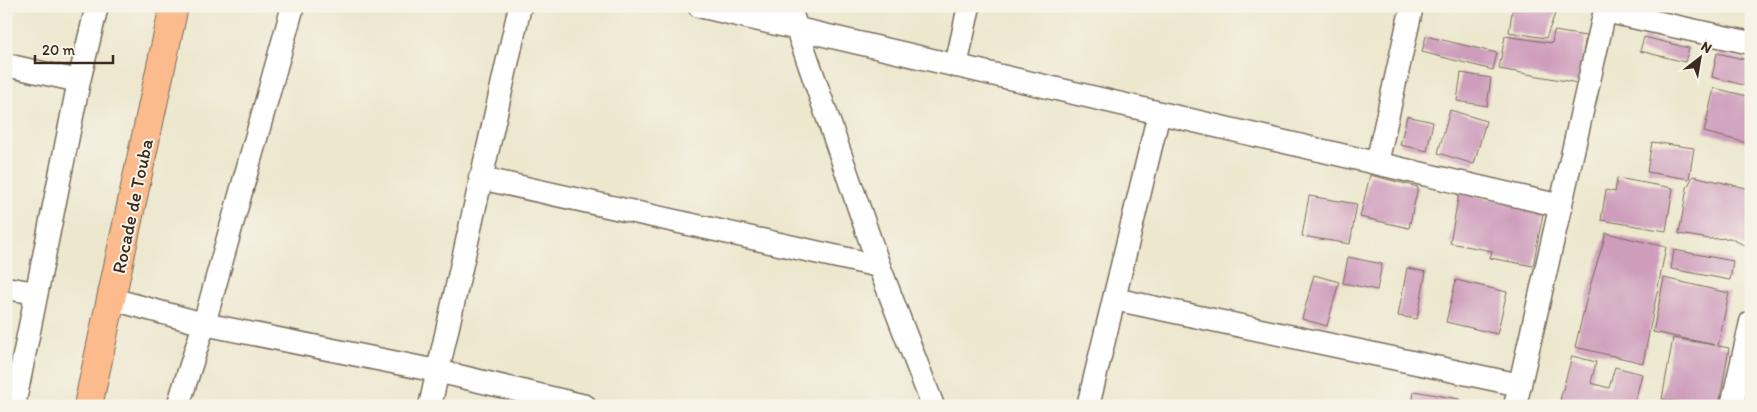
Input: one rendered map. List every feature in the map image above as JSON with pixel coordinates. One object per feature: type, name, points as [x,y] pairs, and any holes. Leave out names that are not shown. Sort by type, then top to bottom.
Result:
[{"type":"main road","name":"Rocade de Touba","points":[[88,406],[174,6]]},
{"type":"street","points":[[14,406],[79,81],[96,6]]},
{"type":"street","points":[[178,406],[204,324],[293,6]]},
{"type":"street","points":[[430,406],[520,6]]},
{"type":"street","points":[[699,6],[1561,206]]},
{"type":"street","points":[[789,6],[879,266],[933,406]]},
{"type":"street","points":[[956,66],[969,6]]},
{"type":"street","points":[[1377,163],[1412,6]]},
{"type":"street","points":[[1114,299],[1518,395],[1606,8],[1751,43]]},
{"type":"street","points":[[6,65],[79,81]]},
{"type":"street","points":[[1088,406],[1159,113]]},
{"type":"street","points":[[480,178],[879,266]]},
{"type":"street","points":[[6,288],[36,294]]},
{"type":"street","points":[[112,299],[204,324],[438,371],[585,406]]},
{"type":"street","points":[[1732,406],[1751,322]]},
{"type":"building","points":[[1513,6],[1558,6],[1546,38],[1509,32]]},
{"type":"building","points":[[1554,31],[1586,36],[1578,83],[1499,69],[1505,36],[1552,43]]},
{"type":"building","points":[[1426,36],[1497,53],[1493,70],[1422,52]]},
{"type":"building","points":[[1644,37],[1689,48],[1685,62],[1640,51]]},
{"type":"building","points":[[1717,53],[1751,61],[1751,87],[1712,77]]},
{"type":"building","points":[[1461,73],[1491,78],[1487,106],[1457,101]]},
{"type":"building","points":[[1714,88],[1751,97],[1751,144],[1704,132]]},
{"type":"building","points":[[1450,110],[1486,121],[1474,164],[1438,153]]},
{"type":"building","points":[[1407,116],[1433,122],[1427,151],[1400,145]]},
{"type":"building","points":[[1652,142],[1694,148],[1689,179],[1647,172]]},
{"type":"building","points":[[1370,175],[1418,187],[1409,228],[1360,217]]},
{"type":"building","points":[[1693,176],[1751,189],[1748,247],[1730,238],[1709,239],[1679,234],[1687,188]]},
{"type":"building","points":[[1617,178],[1673,188],[1666,231],[1601,220],[1606,190],[1615,192]]},
{"type":"building","points":[[1459,193],[1544,208],[1533,266],[1490,258],[1492,251],[1450,243]]},
{"type":"building","points":[[1309,196],[1357,204],[1350,244],[1302,236]]},
{"type":"building","points":[[1606,233],[1666,247],[1643,363],[1575,347],[1588,293]]},
{"type":"building","points":[[1674,250],[1733,261],[1730,280],[1671,269]]},
{"type":"building","points":[[1348,257],[1382,264],[1377,290],[1343,283]]},
{"type":"building","points":[[1407,268],[1426,272],[1417,319],[1398,316]]},
{"type":"building","points":[[1314,275],[1339,282],[1327,326],[1302,319]]},
{"type":"building","points":[[1664,278],[1729,293],[1718,346],[1729,348],[1719,406],[1701,406],[1662,399],[1673,338],[1715,345],[1653,332]]},
{"type":"building","points":[[1456,280],[1507,292],[1497,334],[1446,322]]},
{"type":"building","points":[[1572,356],[1596,362],[1591,383],[1609,388],[1615,367],[1642,374],[1634,406],[1581,406],[1560,400]]},
{"type":"building","points":[[1414,391],[1459,399],[1458,406],[1412,406]]}]
